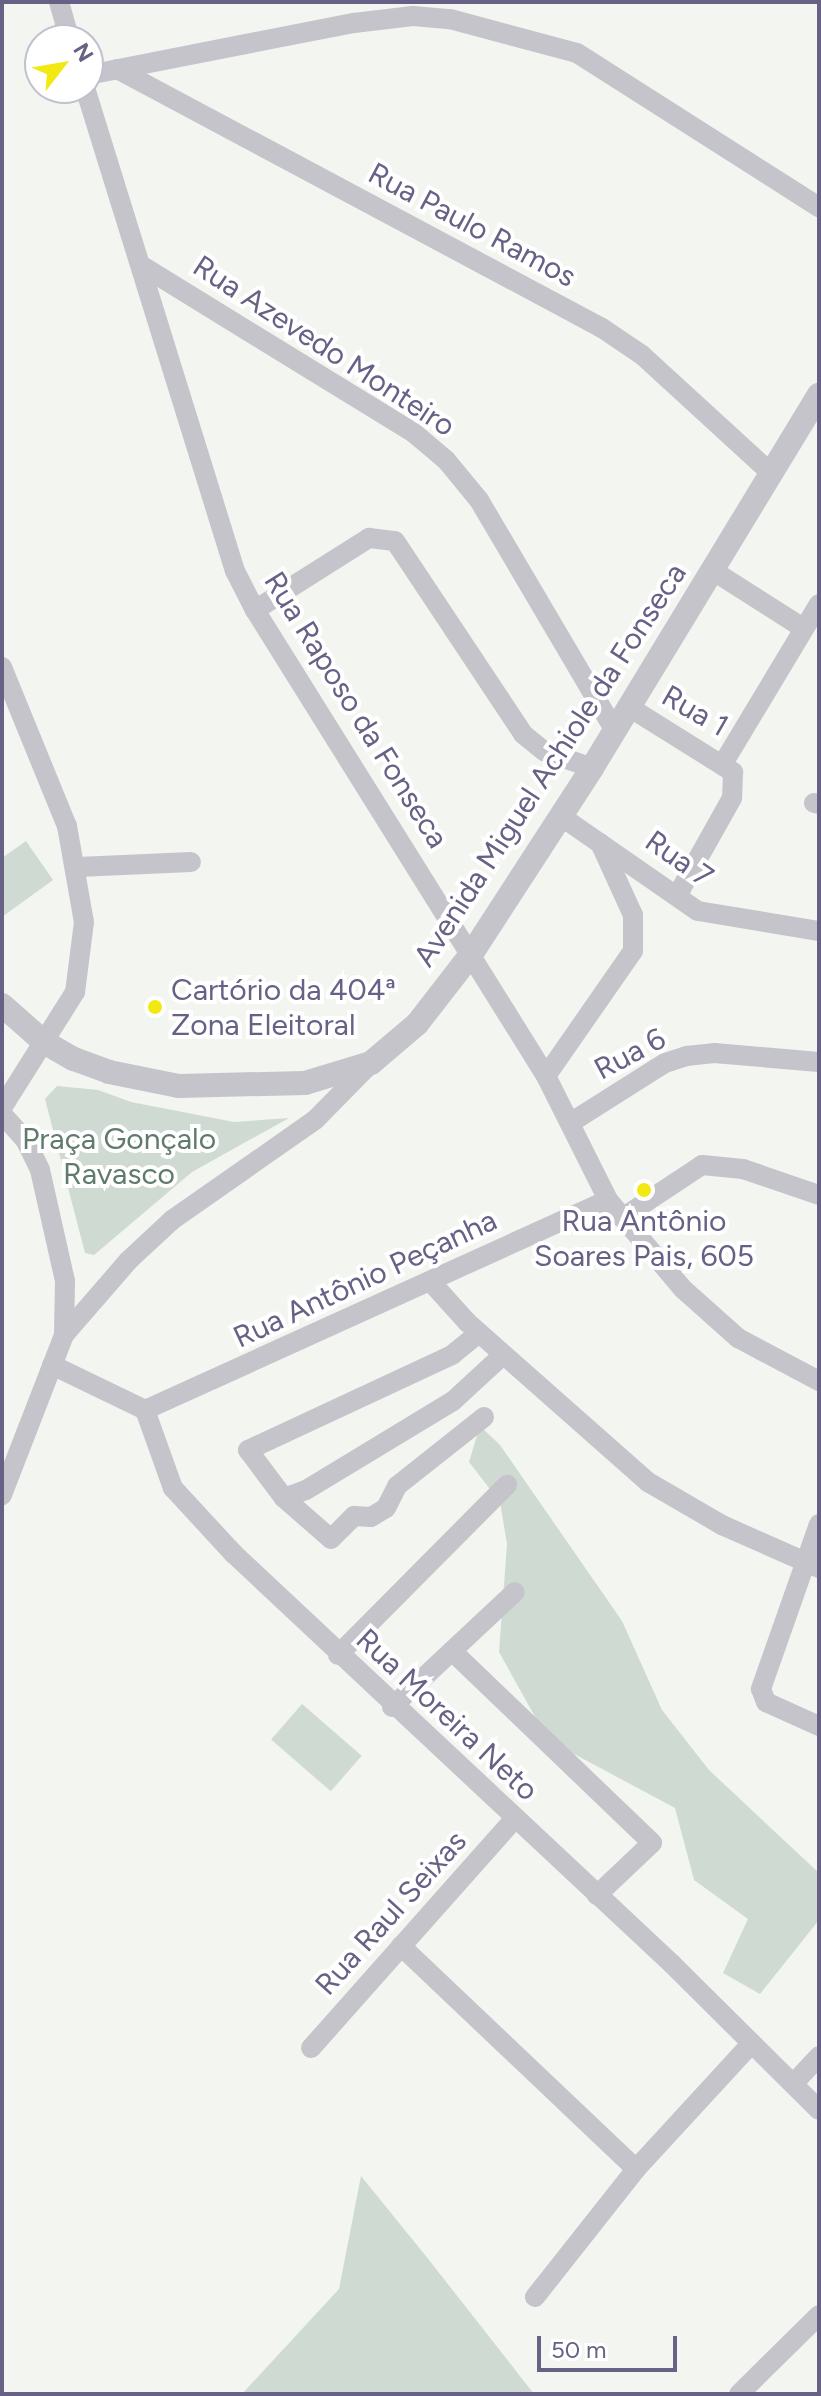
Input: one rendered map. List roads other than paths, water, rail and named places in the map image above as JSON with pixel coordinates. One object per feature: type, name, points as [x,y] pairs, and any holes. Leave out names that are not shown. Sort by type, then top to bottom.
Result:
[{"type":"street","points":[[59,2],[65,24]]},
{"type":"street","points":[[104,72],[354,23],[413,16],[450,19],[577,53],[819,207]]},
{"type":"street","name":"Rua Paulo Ramos","points":[[117,69],[602,328],[642,355],[771,473]]},
{"type":"street","name":"Rua Raposo da Fonseca","points":[[90,104],[144,267],[235,571],[255,610],[546,1076],[608,1200],[683,1289],[738,1338],[819,1381]]},
{"type":"street","name":"Rua Azevedo Monteiro","points":[[144,267],[414,433],[446,460],[479,500],[614,729]]},
{"type":"street","name":"Avenida Miguel Achiole da Fonseca","points":[[2,1005],[44,1042],[109,1072],[179,1086],[305,1083],[371,1063],[417,1024],[472,953],[562,817],[819,395]]},
{"type":"street","points":[[255,610],[369,538],[395,541],[523,734],[544,751],[592,768]]},
{"type":"street","points":[[712,570],[803,628]]},
{"type":"street","points":[[724,762],[819,604]]},
{"type":"street","points":[[2,667],[67,826],[78,867],[83,960],[75,992],[2,1111],[26,1141],[52,1211],[65,1281],[64,1335]]},
{"type":"street","name":"Rua 1","points":[[629,707],[724,762],[736,785],[732,798],[677,896]]},
{"type":"street","name":"Rua 7","points":[[562,817],[677,896],[722,919],[819,931]]},
{"type":"street","points":[[546,1076],[575,1041],[633,951],[637,934],[633,915],[598,839]]},
{"type":"street","points":[[78,867],[191,862]]},
{"type":"street","name":"Rua 6","points":[[570,1123],[665,1063],[686,1056],[714,1053],[819,1062]]},
{"type":"street","points":[[2,1495],[64,1335],[129,1260],[172,1220],[305,1128],[371,1063]]},
{"type":"street","points":[[622,1218],[702,1165],[743,1169],[819,1195]]},
{"type":"street","name":"Rua Antônio Peçanha","points":[[145,1410],[608,1200]]},
{"type":"street","points":[[431,1282],[479,1333],[648,1482],[722,1525],[812,1566]]},
{"type":"street","points":[[479,1333],[452,1355],[248,1450],[284,1498],[331,1539],[354,1516],[371,1517],[386,1508],[397,1486],[484,1417]]},
{"type":"street","points":[[284,1498],[306,1490],[453,1401],[503,1355]]},
{"type":"street","points":[[52,1365],[145,1410]]},
{"type":"street","name":"Rua Moreira Neto","points":[[145,1410],[173,1488],[392,1707],[597,1895],[819,2110]]},
{"type":"street","points":[[338,1655],[507,1485]]},
{"type":"street","points":[[819,1524],[812,1566],[761,1689],[766,1702],[819,1726]]},
{"type":"street","points":[[392,1707],[515,1592]]},
{"type":"street","points":[[452,1651],[652,1843],[597,1895]]},
{"type":"street","name":"Rua Raul Seixas","points":[[311,2048],[515,1818]]},
{"type":"street","points":[[401,1946],[636,2169]]},
{"type":"street","points":[[535,2297],[636,2169],[752,2043]]},
{"type":"street","points":[[793,2084],[819,2056]]},
{"type":"street","points":[[739,2394],[819,2315]]},
{"type":"place","name":"Cartório da 404ª Zona Eleitoral","points":[[155,1007]]},
{"type":"place","name":"Rua Antônio Soares Pais, 605","points":[[644,1190]]},
{"type":"park label","name":"Praça Gonçalo Ravasco","points":[[119,1156]]}]
